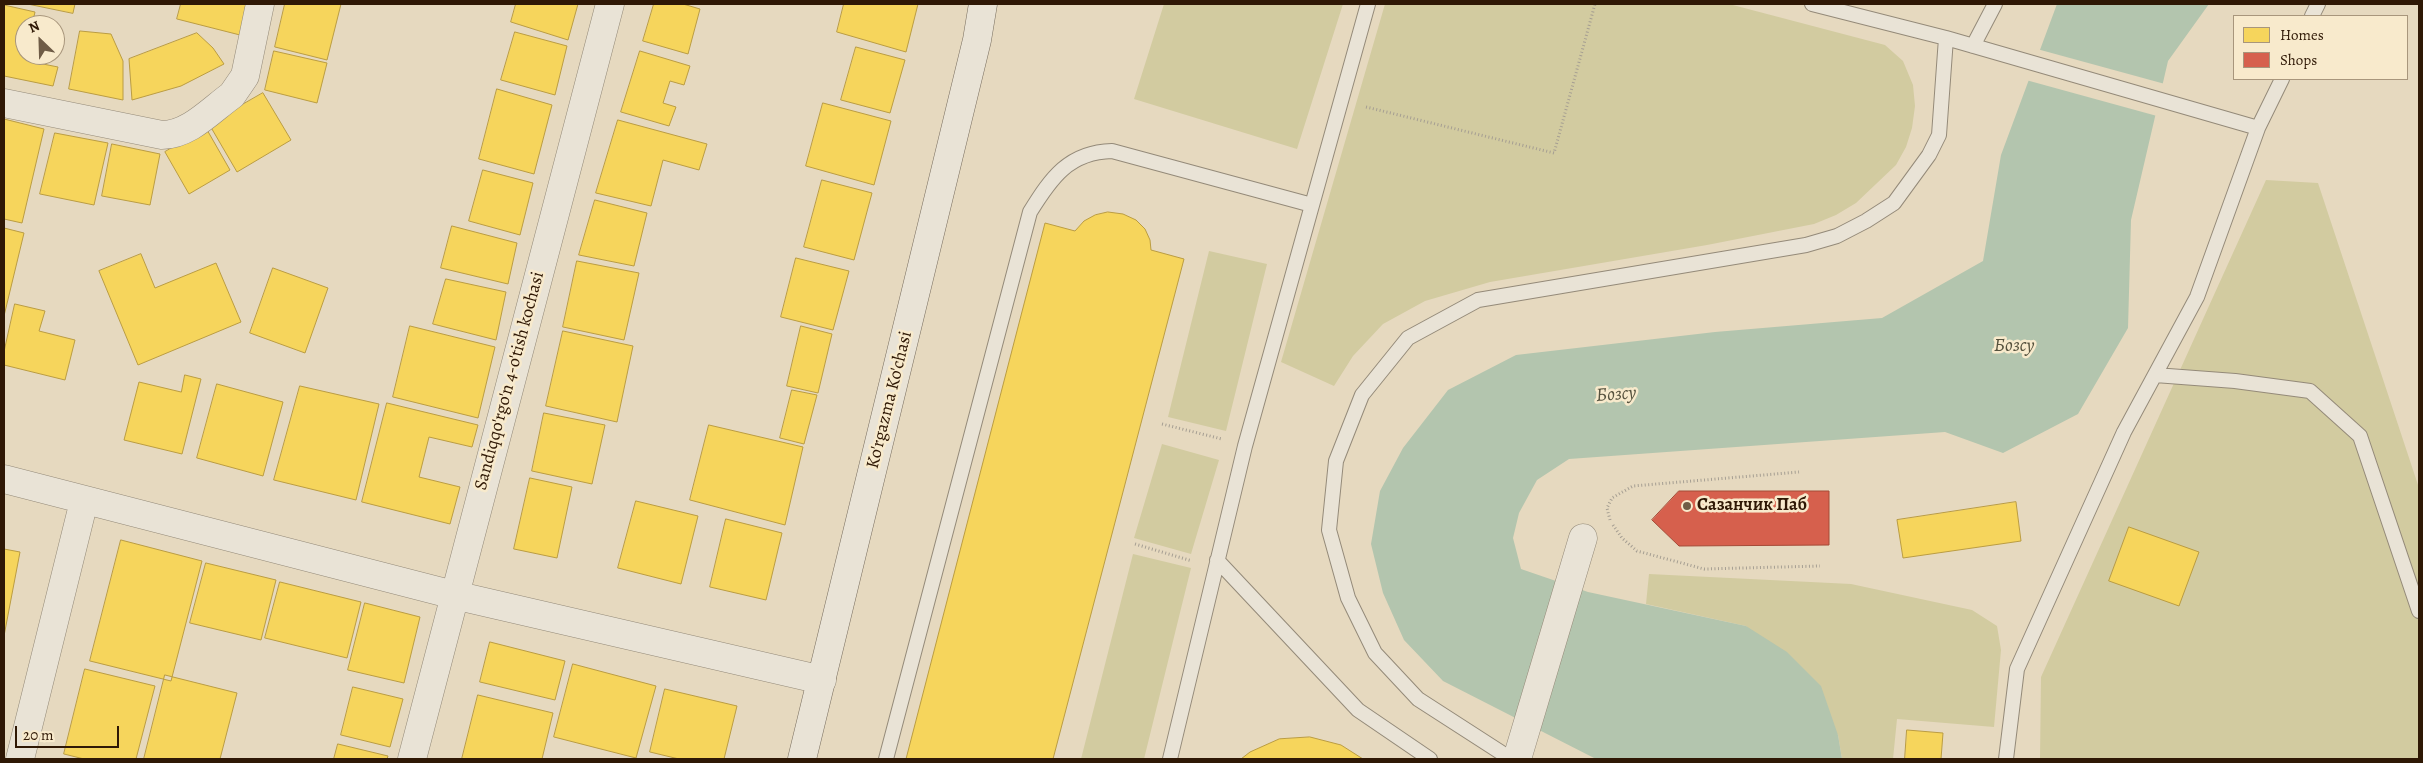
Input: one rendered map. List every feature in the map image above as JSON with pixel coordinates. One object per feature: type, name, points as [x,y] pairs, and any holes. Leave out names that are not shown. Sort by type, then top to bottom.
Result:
[{"type":"street","points":[[4,103],[162,135],[173,135],[192,125],[232,95],[238,87],[245,76],[260,4]]},
{"type":"street","name":"Sandiqqo'rgo'n 4-o'tish kochasi","points":[[412,759],[610,4]]},
{"type":"street","points":[[977,40],[983,4]]},
{"type":"street","points":[[977,40],[994,4]]},
{"type":"street","name":"Ko'rgazma Ko'chasi","points":[[802,759],[977,40]]},
{"type":"street","points":[[4,479],[454,595],[822,680]]},
{"type":"street","points":[[20,759],[84,501]]},
{"type":"street","points":[[1517,759],[1583,538]]},
{"type":"lane","points":[[1170,759],[1245,446],[1368,4]]},
{"type":"lane","points":[[1812,4],[1829,6],[1946,38],[2258,128]]},
{"type":"lane","points":[[1980,48],[1995,4]]},
{"type":"lane","points":[[1511,759],[1418,699],[1374,653],[1348,598],[1329,530],[1336,461],[1362,395],[1408,338],[1478,300],[1806,245],[1837,236],[1866,221],[1894,203],[1929,155],[1939,135],[1946,38]]},
{"type":"lane","points":[[2006,759],[2017,668],[2124,432],[2197,297],[2258,128],[2282,80]]},
{"type":"lane","points":[[886,759],[1030,212],[1055,174],[1094,152],[1112,151],[1312,204]]},
{"type":"lane","points":[[2155,375],[2310,391],[2317,397],[2360,436],[2419,611]]},
{"type":"lane","points":[[1216,563],[1358,710],[1430,759]]},
{"type":"path","points":[[1341,101],[1554,153],[1595,4]]},
{"type":"path","points":[[1162,424],[1245,446]]},
{"type":"path","points":[[1799,472],[1633,486],[1612,498],[1607,508],[1611,522],[1622,538],[1637,551],[1704,569],[1820,566]]},
{"type":"path","points":[[1135,544],[1216,563]]},
{"type":"shaded area","points":[[1164,4],[1343,4],[1297,149],[1134,99]]},
{"type":"shaded area","points":[[1385,4],[1729,4],[1885,45],[1903,61],[1913,85],[1915,106],[1912,128],[1906,147],[1896,165],[1856,203],[1836,215],[1814,224],[1707,245],[1490,282],[1425,301],[1383,324],[1353,356],[1334,386],[1281,362]]},
{"type":"shaded area","points":[[2266,180],[2318,183],[2419,488],[2419,759],[2040,759],[2041,677]]},
{"type":"shaded area","points":[[1209,251],[1267,264],[1226,431],[1168,417]]},
{"type":"shaded area","points":[[1162,444],[1219,460],[1191,554],[1134,538]]},
{"type":"shaded area","points":[[1133,554],[1191,568],[1144,759],[1081,759]]},
{"type":"shaded area","points":[[1649,574],[1851,584],[1972,610],[1997,626],[2001,650],[1994,727],[1897,719],[1893,759],[1842,759],[1838,735],[1746,626],[1646,604]]},
{"type":"water","name":"Бозсу","points":[[2057,4],[2209,4],[2168,61],[2131,220],[2128,328],[2078,414],[2003,453],[1945,432],[1569,459],[1537,480],[1519,513],[1513,538],[1521,569],[1588,592],[1746,626],[1787,652],[1821,686],[1838,735],[1842,759],[1596,759],[1443,681],[1404,640],[1383,593],[1371,544],[1380,491],[1403,448],[1448,390],[1516,355],[1715,332],[1882,318],[1983,261],[2001,155]]},
{"type":"pier","points":[[2037,49],[2165,84],[2157,116],[2026,80]]},
{"type":"building: Homes","points":[[28,4],[75,4],[73,13]]},
{"type":"building: Homes","points":[[181,4],[248,4],[240,35],[177,19]]},
{"type":"building: Homes","points":[[285,4],[341,4],[327,60],[275,47]]},
{"type":"building: Homes","points":[[516,4],[578,4],[568,40],[511,22]]},
{"type":"building: Homes","points":[[654,4],[683,4],[700,9],[688,54],[643,41]]},
{"type":"building: Homes","points":[[844,4],[918,4],[906,52],[837,32]]},
{"type":"building: Homes","points":[[4,5],[35,12],[34,15],[15,15],[15,65],[48,65],[58,67],[53,86],[4,76]]},
{"type":"building: Homes","points":[[80,31],[111,34],[123,61],[123,100],[69,89]]},
{"type":"building: Homes","points":[[515,32],[567,46],[555,95],[501,80]]},
{"type":"building: Homes","points":[[197,33],[213,48],[224,64],[181,86],[132,100],[129,59]]},
{"type":"building: Homes","points":[[856,47],[905,60],[890,113],[841,100]]},
{"type":"building: Homes","points":[[274,51],[327,63],[317,103],[265,90]]},
{"type":"building: Homes","points":[[640,51],[690,66],[684,85],[670,81],[663,103],[676,107],[669,126],[621,112]]},
{"type":"building: Homes","points":[[497,89],[552,105],[534,174],[479,159]]},
{"type":"building: Homes","points":[[263,93],[291,140],[237,172],[209,124]]},
{"type":"building: Homes","points":[[823,103],[891,121],[874,185],[806,166]]},
{"type":"building: Homes","points":[[4,119],[44,129],[22,223],[4,219]]},
{"type":"building: Homes","points":[[618,120],[707,144],[699,170],[663,160],[651,206],[596,193]]},
{"type":"building: Homes","points":[[206,128],[230,170],[189,194],[165,152]]},
{"type":"building: Homes","points":[[55,133],[108,143],[94,205],[40,194]]},
{"type":"building: Homes","points":[[112,144],[160,154],[150,205],[102,196]]},
{"type":"building: Homes","points":[[483,170],[533,183],[520,235],[469,221]]},
{"type":"building: Homes","points":[[822,180],[872,193],[854,260],[804,247]]},
{"type":"building: Homes","points":[[595,200],[647,213],[634,266],[579,255]]},
{"type":"building: Homes","points":[[1108,212],[1123,214],[1136,220],[1145,229],[1150,240],[1151,250],[1184,259],[1053,759],[906,759],[1045,223],[1075,231],[1084,221],[1095,215]]},
{"type":"building: Homes","points":[[452,226],[517,243],[508,284],[441,268]]},
{"type":"building: Homes","points":[[4,228],[24,233],[4,316]]},
{"type":"building: Homes","points":[[141,254],[155,288],[216,263],[241,322],[138,365],[99,271]]},
{"type":"building: Homes","points":[[796,258],[849,271],[833,330],[781,317]]},
{"type":"building: Homes","points":[[577,261],[639,273],[624,340],[563,327]]},
{"type":"building: Homes","points":[[273,268],[328,288],[305,353],[250,333]]},
{"type":"building: Homes","points":[[446,279],[506,292],[496,340],[433,324]]},
{"type":"building: Homes","points":[[15,304],[45,311],[39,331],[75,340],[65,380],[4,365],[4,352]]},
{"type":"building: Homes","points":[[410,326],[495,347],[478,418],[393,397]]},
{"type":"building: Homes","points":[[801,326],[832,334],[818,393],[787,386]]},
{"type":"building: Homes","points":[[563,331],[633,346],[617,422],[546,406]]},
{"type":"building: Homes","points":[[185,375],[201,379],[182,454],[124,440],[139,382],[181,392]]},
{"type":"building: Homes","points":[[217,384],[283,402],[263,476],[197,458]]},
{"type":"building: Homes","points":[[300,386],[379,404],[356,500],[274,480]]},
{"type":"building: Homes","points":[[792,390],[817,395],[804,444],[780,438]]},
{"type":"building: Homes","points":[[387,403],[478,425],[472,447],[429,437],[419,477],[460,487],[450,524],[362,502]]},
{"type":"building: Homes","points":[[544,413],[605,425],[592,484],[532,471]]},
{"type":"building: Homes","points":[[709,425],[803,447],[785,525],[690,500]]},
{"type":"building: Homes","points":[[530,478],[572,487],[557,558],[514,549]]},
{"type":"building: Homes","points":[[636,501],[698,516],[681,584],[618,568]]},
{"type":"building: Homes","points":[[2016,502],[2021,541],[1903,558],[1897,520]]},
{"type":"building: Homes","points":[[726,519],[782,533],[766,600],[710,587]]},
{"type":"building: Homes","points":[[2129,527],[2199,552],[2179,606],[2109,581]]},
{"type":"building: Homes","points":[[121,540],[202,561],[171,681],[90,661]]},
{"type":"building: Homes","points":[[4,549],[20,552],[4,636]]},
{"type":"building: Homes","points":[[206,563],[276,580],[261,640],[190,623]]},
{"type":"building: Homes","points":[[280,582],[361,602],[347,658],[265,638]]},
{"type":"building: Homes","points":[[365,603],[420,617],[404,683],[348,670]]},
{"type":"building: Homes","points":[[490,642],[565,661],[555,700],[480,682]]},
{"type":"building: Homes","points":[[573,664],[656,686],[636,758],[554,737]]},
{"type":"building: Homes","points":[[85,669],[155,686],[136,759],[84,759],[64,754]]},
{"type":"building: Homes","points":[[165,675],[237,693],[220,759],[144,759]]},
{"type":"building: Homes","points":[[353,687],[403,699],[390,747],[341,735]]},
{"type":"building: Homes","points":[[665,689],[737,706],[724,759],[679,759],[650,752]]},
{"type":"building: Homes","points":[[478,695],[553,713],[542,759],[462,759]]},
{"type":"building: Homes","points":[[1907,730],[1943,733],[1941,759],[1905,759]]},
{"type":"building: Homes","points":[[1310,737],[1341,745],[1363,759],[1241,759],[1250,752],[1279,739]]},
{"type":"building: Homes","points":[[338,744],[388,756],[387,759],[334,759]]},
{"type":"building: Shops","points":[[1679,491],[1829,491],[1829,545],[1679,546],[1652,520]]},
{"type":"place","name":"Сазанчик Паб","points":[[1687,506]]}]
